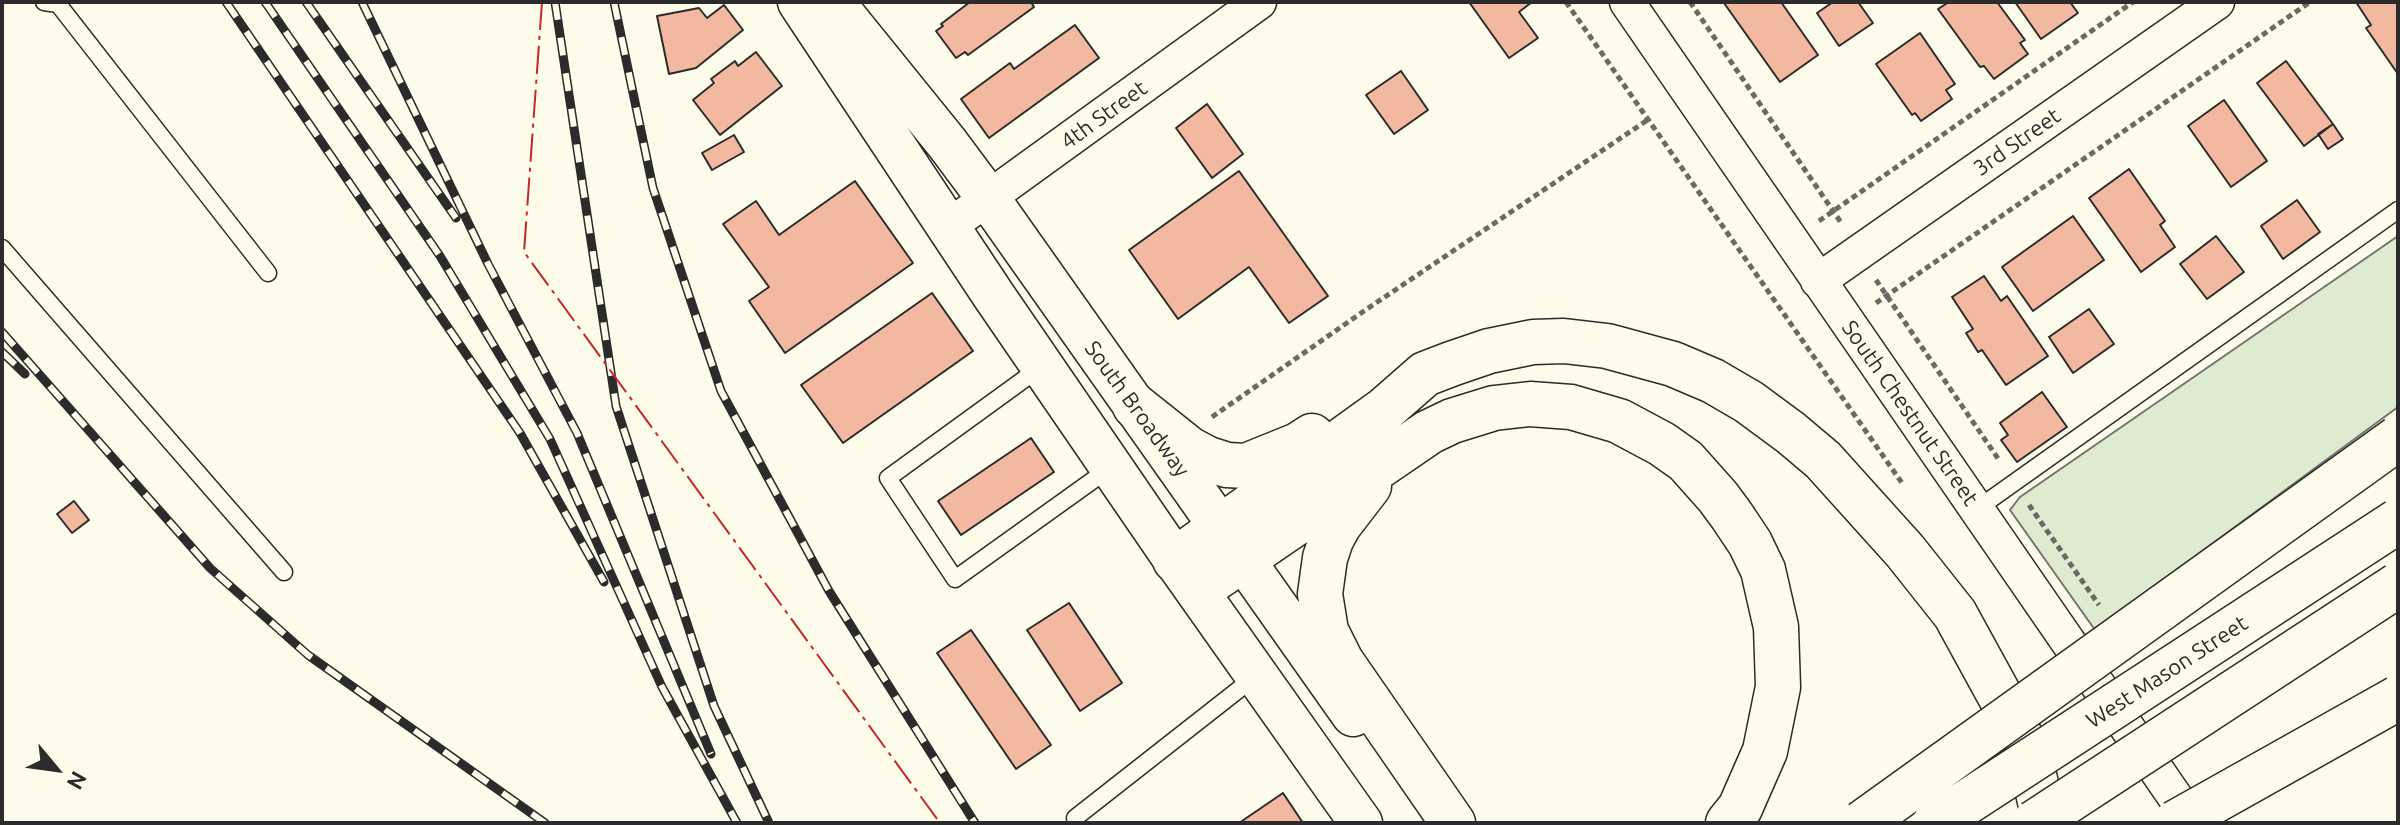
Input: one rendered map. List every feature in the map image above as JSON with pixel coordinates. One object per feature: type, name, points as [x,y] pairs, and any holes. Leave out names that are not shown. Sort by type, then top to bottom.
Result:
[{"type":"main road","points":[[1135,406],[1175,439],[1208,459],[1227,465],[1246,466],[1298,445],[1383,388],[1489,351],[1533,342],[1564,341],[1607,346],[1673,364],[1713,381],[1749,402],[1823,460],[1905,551],[1955,614],[2030,758],[2045,823]]},
{"type":"main road","points":[[1232,543],[1425,374]]},
{"type":"main road","points":[[1186,575],[1232,543],[1429,432],[1470,414],[1530,404],[1571,407],[1641,431],[1686,461],[1732,516],[1763,570],[1776,627],[1778,687],[1765,751],[1740,808],[1728,823]]},
{"type":"main road","points":[[1429,432],[1364,492],[1339,525],[1325,558],[1320,594],[1326,631],[1341,661],[1453,823]]},
{"type":"main road","points":[[1862,823],[2398,438]]},
{"type":"main road","name":"West Mason Street","points":[[1935,823],[2398,521]]},
{"type":"main road","points":[[2034,823],[2398,585]]},
{"type":"main road","points":[[2175,823],[2398,698]]},
{"type":"street","points":[[799,2],[948,227],[1186,575],[1361,823]]},
{"type":"street","name":"South Broadway","points":[[833,2],[988,198],[1431,823]]},
{"type":"street","name":"4th Street","points":[[948,227],[1259,2]]},
{"type":"street","name":"South Chestnut Street","points":[[1627,2],[2193,823]]},
{"type":"street","name":"3rd Street","points":[[1818,281],[2217,2]]},
{"type":"lane","points":[[44,2],[58,4],[268,273]]},
{"type":"lane","points":[[1977,509],[2398,210]]},
{"type":"lane","points":[[2,248],[284,572]]},
{"type":"lane","points":[[1043,366],[888,478],[955,579],[1112,466]]},
{"type":"lane","points":[[1075,818],[1257,675]]},
{"type":"path","points":[[1566,2],[1906,489]]},
{"type":"path","points":[[1690,2],[1835,211],[1886,296],[2104,613]]},
{"type":"path","points":[[1791,241],[2133,2]]},
{"type":"path","points":[[1847,323],[2310,2]]},
{"type":"path","points":[[1208,420],[1649,119]]},
{"type":"green space","points":[[2398,236],[2398,407],[2095,630],[2010,510],[2020,497]]},
{"type":"building","points":[[970,2],[1031,2],[1034,7],[968,55],[965,52],[956,58],[936,31]]},
{"type":"building","points":[[1469,2],[1532,2],[1519,12],[1538,38],[1509,58]]},
{"type":"building","points":[[1726,2],[1781,2],[1818,55],[1780,82]]},
{"type":"building","points":[[1833,2],[1858,2],[1873,23],[1839,46],[1817,13]]},
{"type":"building","points":[[1949,2],[1997,2],[2025,40],[2020,43],[2028,54],[1994,79],[1984,66],[1980,67],[1938,9]]},
{"type":"building","points":[[2015,2],[2070,2],[2078,13],[2041,39]]},
{"type":"building","points":[[2356,2],[2398,2],[2398,74],[2366,28],[2371,25]]},
{"type":"building","points":[[724,5],[743,30],[696,68],[669,74],[657,16],[699,8],[707,18]]},
{"type":"building","points":[[1075,25],[1099,58],[989,138],[961,99],[1010,63],[1014,69]]},
{"type":"building","points":[[1920,33],[1955,84],[1946,90],[1952,99],[1921,121],[1915,113],[1912,115],[1876,64]]},
{"type":"building","points":[[756,52],[782,86],[720,135],[693,100],[714,83],[711,79],[735,61],[738,66]]},
{"type":"building","points":[[2286,61],[2333,124],[2304,146],[2257,83]]},
{"type":"building","points":[[1401,71],[1428,110],[1394,134],[1366,95]]},
{"type":"building","points":[[2224,100],[2267,161],[2231,187],[2188,126]]},
{"type":"building","points":[[1207,104],[1243,154],[1212,178],[1176,128]]},
{"type":"building","points":[[2333,124],[2343,139],[2328,149],[2318,134]]},
{"type":"building","points":[[734,135],[744,152],[712,170],[702,153]]},
{"type":"building","points":[[2129,169],[2165,221],[2160,225],[2175,247],[2141,272],[2089,198]]},
{"type":"building","points":[[1239,171],[1328,296],[1289,323],[1249,267],[1178,319],[1129,250]]},
{"type":"building","points":[[855,181],[913,263],[785,353],[749,301],[769,287],[723,224],[756,201],[779,235]]},
{"type":"building","points":[[2297,200],[2320,232],[2283,259],[2261,226]]},
{"type":"building","points":[[2073,216],[2104,260],[2033,311],[2002,267]]},
{"type":"building","points":[[2216,236],[2244,272],[2207,299],[2180,264]]},
{"type":"building","points":[[1984,276],[2001,301],[2007,296],[2048,356],[2006,385],[1966,333],[1973,329],[1952,297]]},
{"type":"building","points":[[932,293],[973,351],[843,443],[801,385]]},
{"type":"building","points":[[2089,309],[2114,344],[2073,373],[2049,337]]},
{"type":"building","points":[[2042,392],[2067,427],[2017,462],[2001,440],[2008,435],[2000,423]]},
{"type":"building","points":[[1031,438],[1054,472],[961,535],[938,501]]},
{"type":"building","points":[[74,501],[89,520],[72,533],[57,514]]},
{"type":"building","points":[[1069,603],[1122,683],[1080,711],[1027,630]]},
{"type":"building","points":[[971,630],[1051,745],[1016,769],[937,653]]},
{"type":"building","points":[[1283,793],[1303,823],[1239,823]]},
{"type":"railway","points":[[226,2],[520,433],[604,582]]},
{"type":"railway","points":[[265,2],[440,256],[550,439],[662,687],[737,823]]},
{"type":"railway","points":[[306,2],[456,218]]},
{"type":"railway","points":[[362,2],[488,264],[577,433],[711,754]]},
{"type":"railway","points":[[555,2],[616,406],[714,706],[769,823]]},
{"type":"railway","points":[[614,2],[653,188],[721,391],[829,591],[975,823]]},
{"type":"railway","points":[[2,332],[210,568],[308,655],[545,823]]},
{"type":"railway","points":[[2,352],[25,374]]},
{"type":"power","points":[[542,2],[524,252],[940,823]]}]
